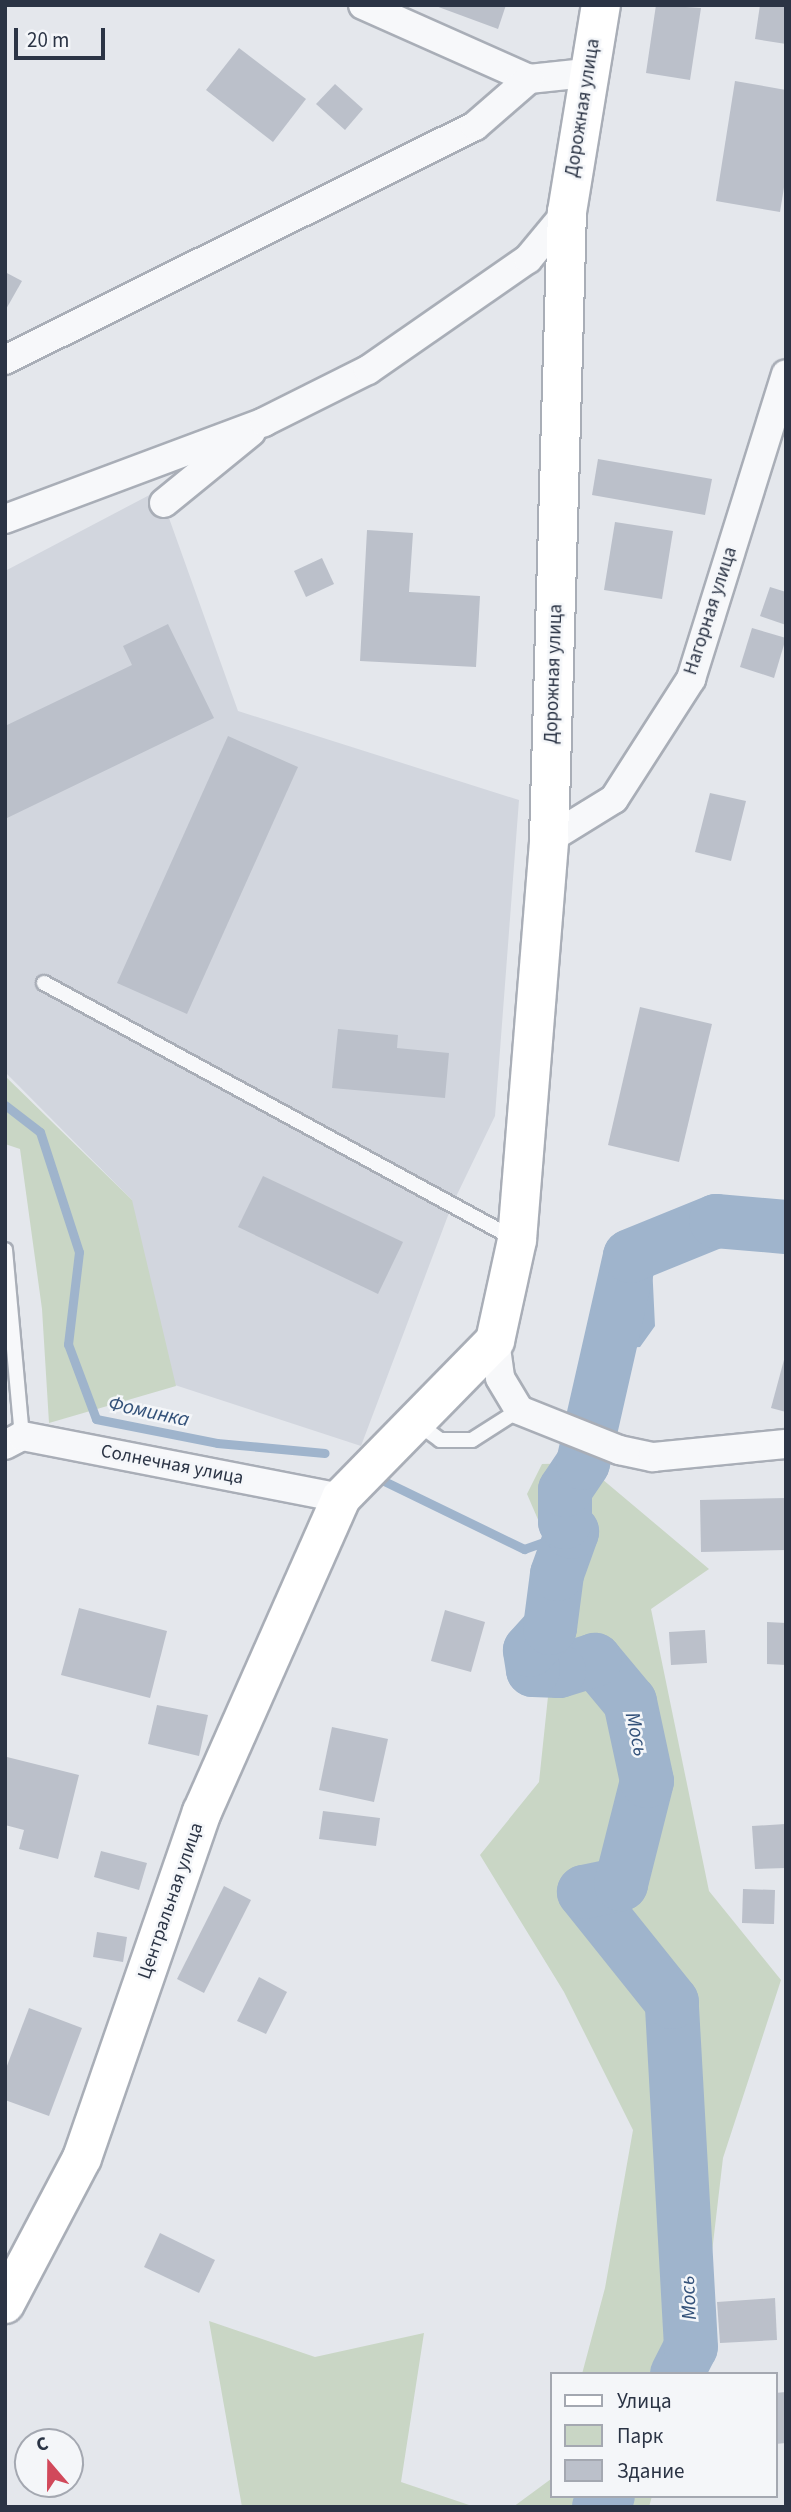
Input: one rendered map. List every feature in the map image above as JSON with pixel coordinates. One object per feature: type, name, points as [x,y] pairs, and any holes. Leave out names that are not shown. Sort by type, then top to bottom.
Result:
[{"type":"street","points":[[363,5],[529,79],[586,74]]},
{"type":"street","name":"Дорожная улица","points":[[495,1341],[517,1240],[549,839],[567,212],[586,74],[601,5]]},
{"type":"street","points":[[5,360],[475,126],[529,79]]},
{"type":"street","points":[[5,519],[264,422],[368,370],[527,260],[567,212]]},
{"type":"street","name":"Нагорная улица","points":[[549,839],[614,799],[691,678],[786,374]]},
{"type":"street","points":[[164,503],[264,422]]},
{"type":"street","points":[[495,1341],[500,1378],[519,1410],[619,1450],[653,1457],[786,1444]]},
{"type":"street","name":"Центральная улица","points":[[5,2304],[82,2158],[202,1812],[341,1498],[413,1420],[495,1341]]},
{"type":"street","name":"Солнечная улица","points":[[13,1440],[341,1498]]},
{"type":"lane","points":[[44,983],[517,1240]]},
{"type":"lane","points":[[5,1250],[13,1440]]},
{"type":"lane","points":[[413,1420],[440,1440],[472,1440],[519,1410]]},
{"type":"shaded area","points":[[159,490],[238,711],[519,800],[495,1116],[452,1205],[361,1446],[132,1371],[132,1200],[5,1072],[5,571]]},
{"type":"green space","points":[[5,1076],[132,1200],[176,1386],[49,1423],[42,1309],[20,1149],[5,1144]]},
{"type":"green space","points":[[583,1463],[709,1569],[651,1609],[709,1891],[781,1980],[723,2158],[712,2252],[682,2372],[583,2372],[605,2288],[633,2130],[564,1992],[480,1855],[539,1782],[561,1573],[527,1494],[542,1464]]},
{"type":"green space","points":[[209,2321],[315,2357],[424,2333],[401,2482],[475,2507],[242,2507]]},
{"type":"green space","points":[[550,2480],[550,2498],[651,2498],[649,2507],[513,2507]]},
{"type":"water","points":[[620,1259],[629,1270],[645,1261],[652,1264],[655,1326],[640,1347],[627,1348],[624,1337],[602,1324],[604,1284]]},
{"type":"building","points":[[433,5],[506,5],[498,29]]},
{"type":"building","points":[[656,5],[701,8],[690,80],[646,73]]},
{"type":"building","points":[[760,5],[786,5],[786,44],[755,39]]},
{"type":"building","points":[[239,48],[306,99],[273,142],[206,90]]},
{"type":"building","points":[[735,81],[786,90],[786,175],[780,212],[716,201]]},
{"type":"building","points":[[335,84],[363,109],[345,130],[316,104]]},
{"type":"building","points":[[5,272],[22,281],[5,311]]},
{"type":"building","points":[[598,459],[712,479],[705,515],[592,495]]},
{"type":"building","points":[[615,522],[673,531],[662,599],[604,590]]},
{"type":"building","points":[[367,530],[413,533],[409,592],[480,596],[476,667],[360,661]]},
{"type":"building","points":[[322,558],[334,584],[306,597],[294,571]]},
{"type":"building","points":[[770,587],[786,592],[786,625],[760,616]]},
{"type":"building","points":[[168,624],[214,718],[5,819],[5,726],[132,665],[123,646]]},
{"type":"building","points":[[752,628],[786,638],[774,678],[740,667]]},
{"type":"building","points":[[228,736],[298,767],[187,1014],[117,983]]},
{"type":"building","points":[[710,793],[746,801],[731,861],[695,852]]},
{"type":"building","points":[[640,1007],[712,1024],[679,1162],[608,1145]]},
{"type":"building","points":[[338,1029],[398,1035],[397,1048],[449,1053],[445,1098],[332,1088]]},
{"type":"building","points":[[263,1176],[403,1242],[378,1294],[238,1227]]},
{"type":"building","points":[[786,1356],[786,1412],[771,1408]]},
{"type":"building","points":[[786,1498],[786,1550],[701,1552],[700,1500]]},
{"type":"building","points":[[79,1608],[167,1631],[150,1698],[61,1675]]},
{"type":"building","points":[[445,1610],[485,1622],[471,1672],[431,1661]]},
{"type":"building","points":[[767,1622],[786,1623],[786,1665],[767,1664]]},
{"type":"building","points":[[705,1630],[707,1663],[671,1665],[669,1632]]},
{"type":"building","points":[[157,1705],[208,1715],[199,1756],[148,1744]]},
{"type":"building","points":[[332,1727],[388,1739],[374,1802],[319,1790]]},
{"type":"building","points":[[7,1757],[79,1775],[58,1859],[19,1849],[24,1830],[5,1825]]},
{"type":"building","points":[[323,1811],[380,1818],[376,1846],[319,1839]]},
{"type":"building","points":[[785,1824],[786,1868],[755,1869],[752,1826]]},
{"type":"building","points":[[101,1851],[147,1863],[139,1890],[94,1877]]},
{"type":"building","points":[[224,1886],[251,1900],[204,1993],[177,1979]]},
{"type":"building","points":[[743,1889],[775,1890],[774,1924],[742,1923]]},
{"type":"building","points":[[97,1932],[127,1937],[123,1962],[93,1957]]},
{"type":"building","points":[[259,1977],[287,1992],[266,2034],[237,2021]]},
{"type":"building","points":[[29,2008],[82,2028],[49,2116],[5,2100],[5,2071]]},
{"type":"building","points":[[160,2233],[215,2260],[199,2293],[144,2267]]},
{"type":"building","points":[[775,2298],[777,2340],[720,2343],[717,2302]]},
{"type":"building","points":[[786,2392],[786,2443],[777,2444],[777,2393]]},
{"type":"waterway","name":"Фоминка","points":[[5,1105],[40,1132],[79,1252],[68,1344],[96,1419],[217,1443],[325,1453]]},
{"type":"waterway","name":"Мось","points":[[678,2372],[691,2347],[672,2002],[584,1892],[621,1884],[647,1781],[630,1702],[595,1660],[559,1671],[533,1670],[530,1650],[550,1628],[557,1574],[572,1532],[565,1522],[565,1490],[583,1463],[630,1256],[716,1221],[786,1227]]},
{"type":"waterway","name":"Фоминка","points":[[384,1481],[524,1549],[572,1532]]},
{"type":"waterway","name":"Мось","points":[[599,2507],[606,2498]]}]
